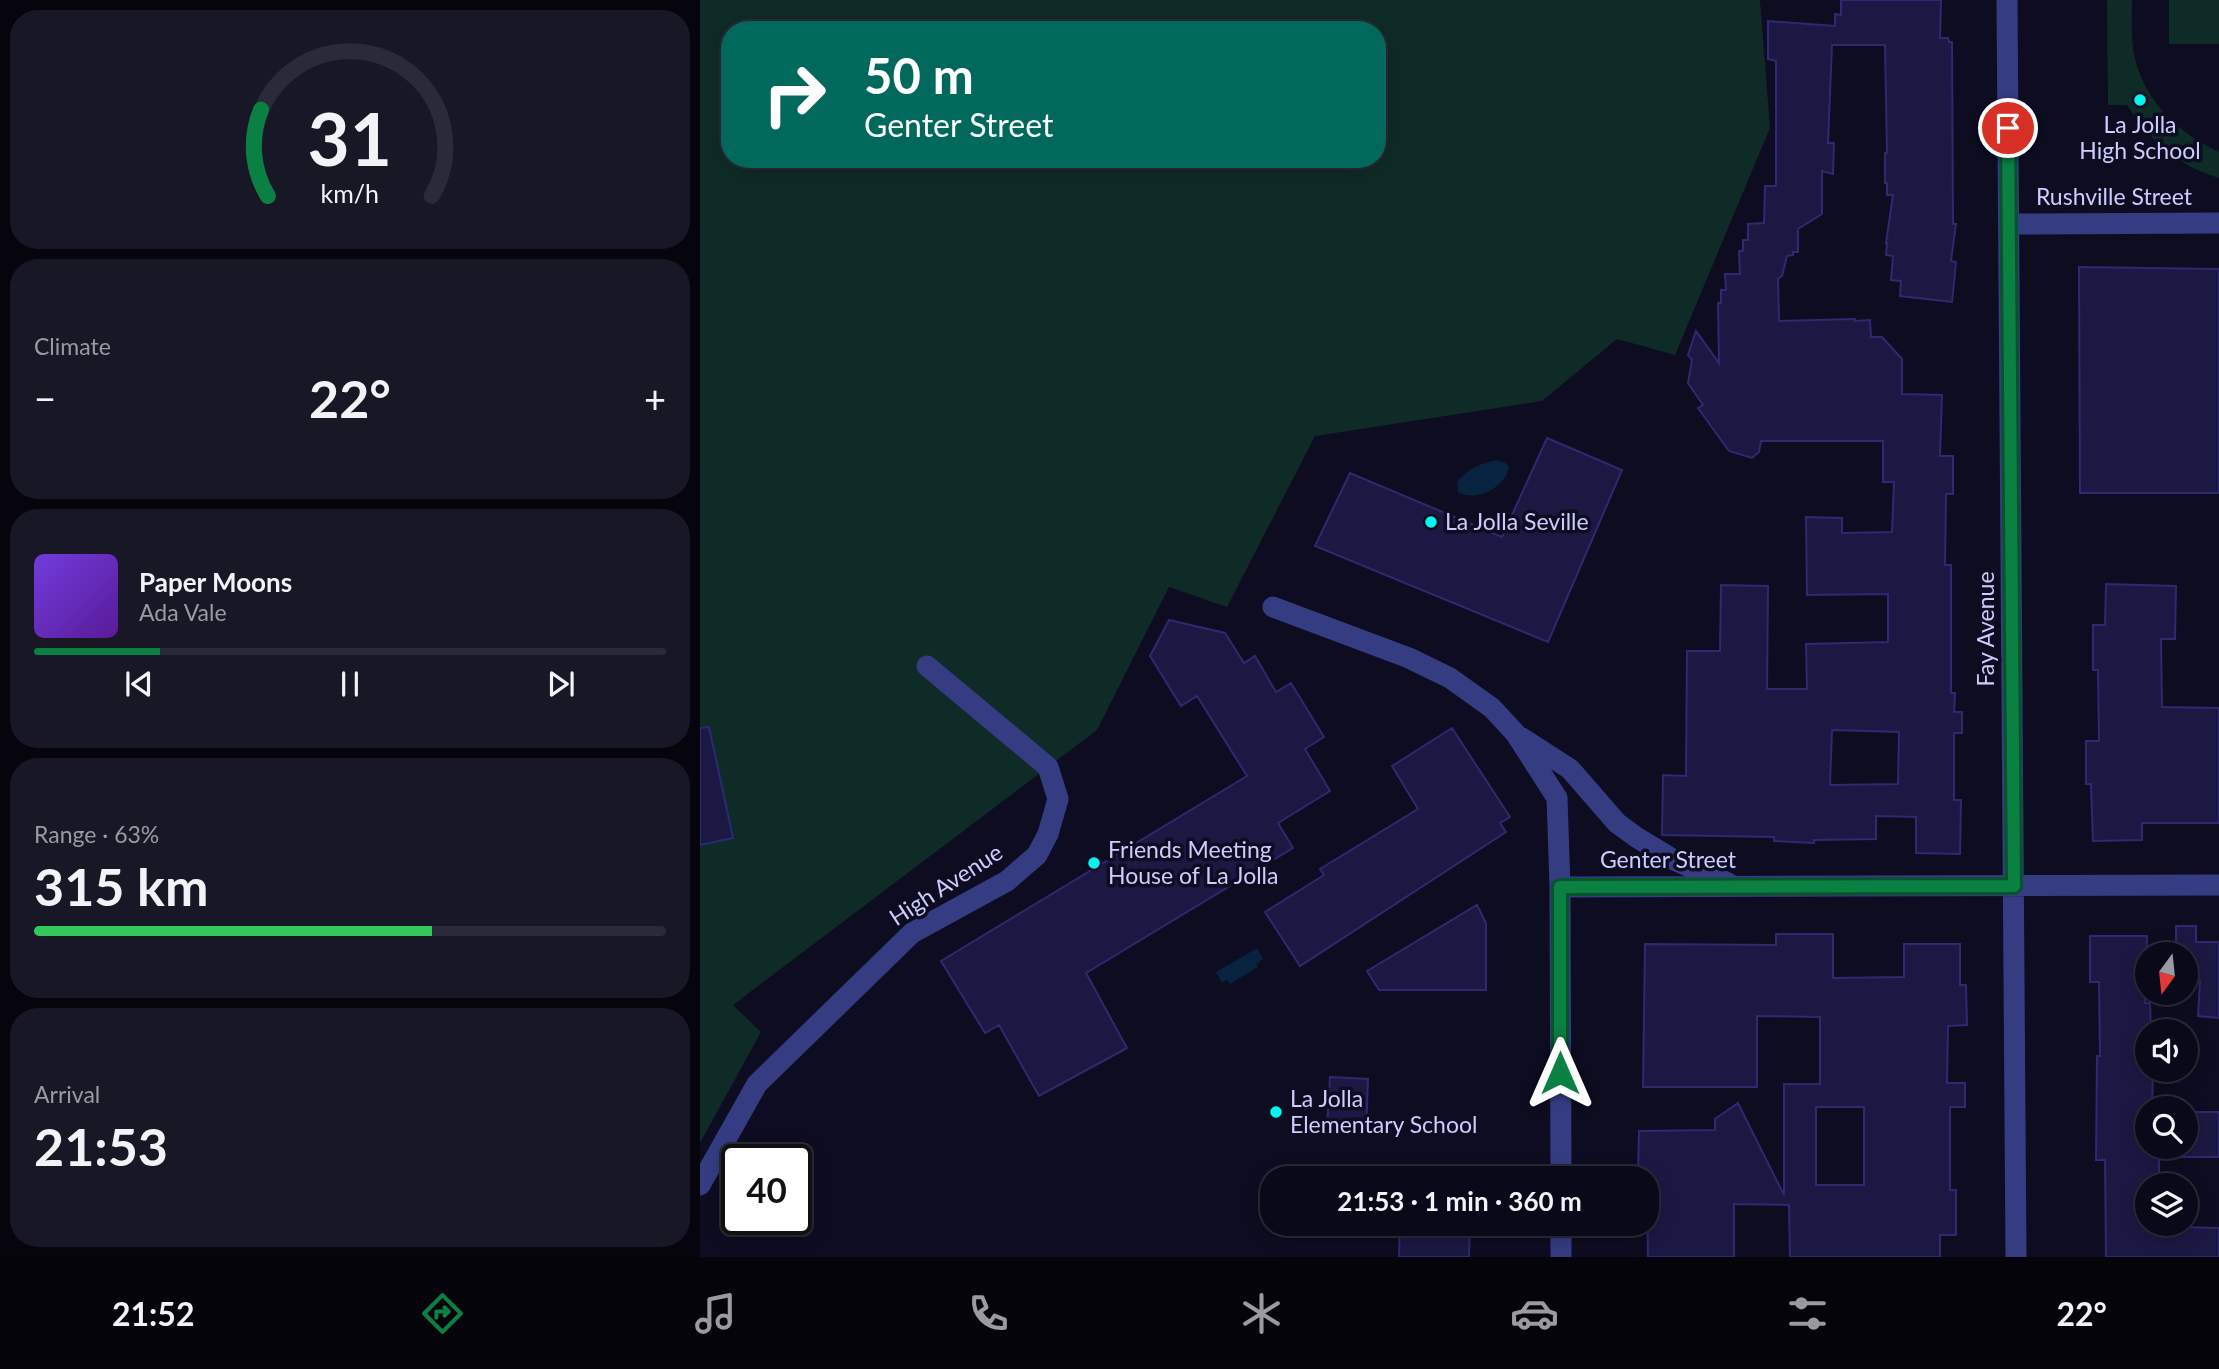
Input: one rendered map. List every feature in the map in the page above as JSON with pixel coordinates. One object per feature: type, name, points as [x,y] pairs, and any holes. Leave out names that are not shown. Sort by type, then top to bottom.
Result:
[{"type":"street","name":"Fay Avenue","points":[[2007,0],[2016,1257]]},
{"type":"street","name":"Rushville Street","points":[[2009,224],[2219,223]]},
{"type":"street","points":[[1273,607],[1409,658],[1450,678],[1492,708],[1516,734],[1557,798],[1561,1166]]},
{"type":"street","name":"High Avenue","points":[[700,1185],[757,1084],[912,933],[1007,881],[1037,855],[1048,834],[1058,799],[1048,767],[927,666]]},
{"type":"street","points":[[1516,734],[1570,769],[1617,823],[1636,837],[1674,860],[1736,887]]},
{"type":"street","name":"Genter Street","points":[[1560,887],[2219,885]]},
{"type":"street","points":[[1561,1236],[1561,1257]]},
{"type":"green space","points":[[700,0],[1760,0],[1770,128],[1675,355],[1617,339],[1542,401],[1315,436],[1227,607],[1169,587],[1097,730],[733,1005],[761,1032],[700,1143]]},
{"type":"green space","points":[[2107,0],[2132,0],[2133,49],[2144,83],[2152,98],[2175,124],[2219,152],[2219,178],[2190,166],[2166,150],[2145,129],[2127,105],[2108,105]]},
{"type":"green space","points":[[2169,0],[2219,0],[2219,44],[2169,44]]},
{"type":"water","points":[[1497,460],[1509,467],[1507,474],[1496,487],[1473,496],[1458,492],[1457,482],[1470,470]]},
{"type":"water","points":[[1257,948],[1263,959],[1256,964],[1258,967],[1230,984],[1227,980],[1222,983],[1216,972]]},
{"type":"building","points":[[1841,0],[1941,0],[1940,38],[1948,38],[1949,42],[1952,42],[1953,224],[1956,224],[1951,261],[1956,262],[1952,302],[1900,296],[1901,281],[1891,280],[1893,256],[1886,255],[1893,195],[1887,195],[1885,183],[1885,45],[1832,45],[1828,143],[1834,143],[1833,174],[1822,171],[1822,214],[1798,229],[1798,252],[1787,256],[1782,276],[1778,279],[1779,321],[1870,320],[1871,337],[1882,337],[1902,359],[1902,394],[1942,395],[1940,456],[1953,456],[1953,494],[1946,494],[1945,565],[1951,565],[1951,693],[1955,693],[1954,712],[1962,712],[1962,733],[1954,733],[1954,800],[1961,800],[1960,854],[1916,853],[1916,817],[1876,816],[1876,839],[1814,840],[1814,843],[1774,841],[1774,837],[1662,835],[1663,775],[1686,776],[1687,651],[1720,651],[1721,585],[1768,586],[1767,689],[1807,689],[1806,644],[1888,642],[1888,594],[1807,595],[1806,517],[1842,518],[1842,533],[1892,532],[1894,482],[1883,482],[1883,441],[1761,441],[1759,452],[1752,458],[1729,451],[1698,408],[1703,405],[1688,383],[1692,360],[1688,355],[1696,331],[1719,363],[1718,303],[1721,303],[1721,290],[1726,290],[1725,274],[1740,274],[1739,251],[1743,251],[1743,240],[1748,240],[1748,224],[1764,223],[1765,186],[1776,186],[1776,61],[1768,59],[1768,21],[1835,26],[1835,14],[1841,15]],"holes":[[[1832,730],[1899,732],[1898,784],[1830,785]]]},
{"type":"building","points":[[2079,267],[2219,269],[2219,493],[2080,493]]},
{"type":"building","points":[[1547,438],[1622,470],[1548,642],[1315,546],[1350,473],[1502,537]]},
{"type":"building","points":[[2106,584],[2176,586],[2175,639],[2161,639],[2162,707],[2219,708],[2219,823],[2142,823],[2142,840],[2093,841],[2091,784],[2086,784],[2086,741],[2099,741],[2098,670],[2093,670],[2093,625],[2105,625]]},
{"type":"building","points":[[1169,620],[1225,633],[1244,663],[1255,656],[1276,692],[1291,683],[1324,737],[1305,749],[1330,791],[1278,823],[1293,848],[1086,973],[1127,1048],[1039,1096],[999,1025],[985,1033],[941,961],[1247,776],[1197,696],[1181,706],[1150,656]]},
{"type":"building","points":[[709,727],[733,838],[700,845],[700,728]]},
{"type":"building","points":[[1452,728],[1510,817],[1500,823],[1506,832],[1300,966],[1265,912],[1324,875],[1320,869],[1418,809],[1392,766]]},
{"type":"building","points":[[1477,905],[1486,923],[1486,990],[1379,990],[1367,971]]},
{"type":"building","points":[[2176,926],[2196,926],[2196,942],[2176,942]]},
{"type":"building","points":[[1776,934],[1833,934],[1833,978],[1904,977],[1904,944],[1960,944],[1960,985],[1966,985],[1967,1025],[1948,1026],[1947,1083],[1965,1083],[1965,1107],[1950,1107],[1950,1190],[1956,1190],[1956,1235],[1940,1235],[1940,1257],[1790,1257],[1789,1205],[1734,1204],[1734,1257],[1648,1257],[1648,1236],[1659,1236],[1659,1166],[1638,1166],[1639,1131],[1715,1130],[1715,1119],[1738,1103],[1784,1195],[1784,1084],[1820,1084],[1820,1017],[1757,1016],[1757,1087],[1643,1087],[1645,944],[1776,945]],"holes":[[[1816,1107],[1864,1107],[1864,1185],[1816,1185]]]},
{"type":"building","points":[[2090,936],[2147,936],[2147,942],[2135,942],[2135,1005],[2150,1005],[2151,1019],[2135,1019],[2135,1082],[2153,1082],[2152,1096],[2135,1096],[2135,1159],[2159,1159],[2159,1173],[2135,1173],[2135,1236],[2198,1236],[2198,1227],[2219,1228],[2219,1257],[2106,1257],[2105,1160],[2096,1160],[2097,1056],[2100,1056],[2099,982],[2090,982]]},
{"type":"building","points":[[2198,942],[2219,942],[2219,1018],[2198,1016]]},
{"type":"building","points":[[1330,1077],[1368,1079],[1366,1131],[1327,1129]]},
{"type":"building","points":[[2198,1112],[2219,1112],[2219,1157],[2198,1157]]},
{"type":"building","points":[[1400,1236],[1470,1236],[1469,1257],[1399,1257]]},
{"type":"place","name":"La Jolla High School","points":[[2140,100]]},
{"type":"place","name":"La Jolla Seville","points":[[1431,522]]},
{"type":"place","name":"Friends Meeting House of La Jolla","points":[[1094,863]]},
{"type":"place","name":"La Jolla Elementary School","points":[[1276,1112]]},
{"type":"route","points":[[1560,1073],[1560,887],[2014,886],[2008,128]]}]
